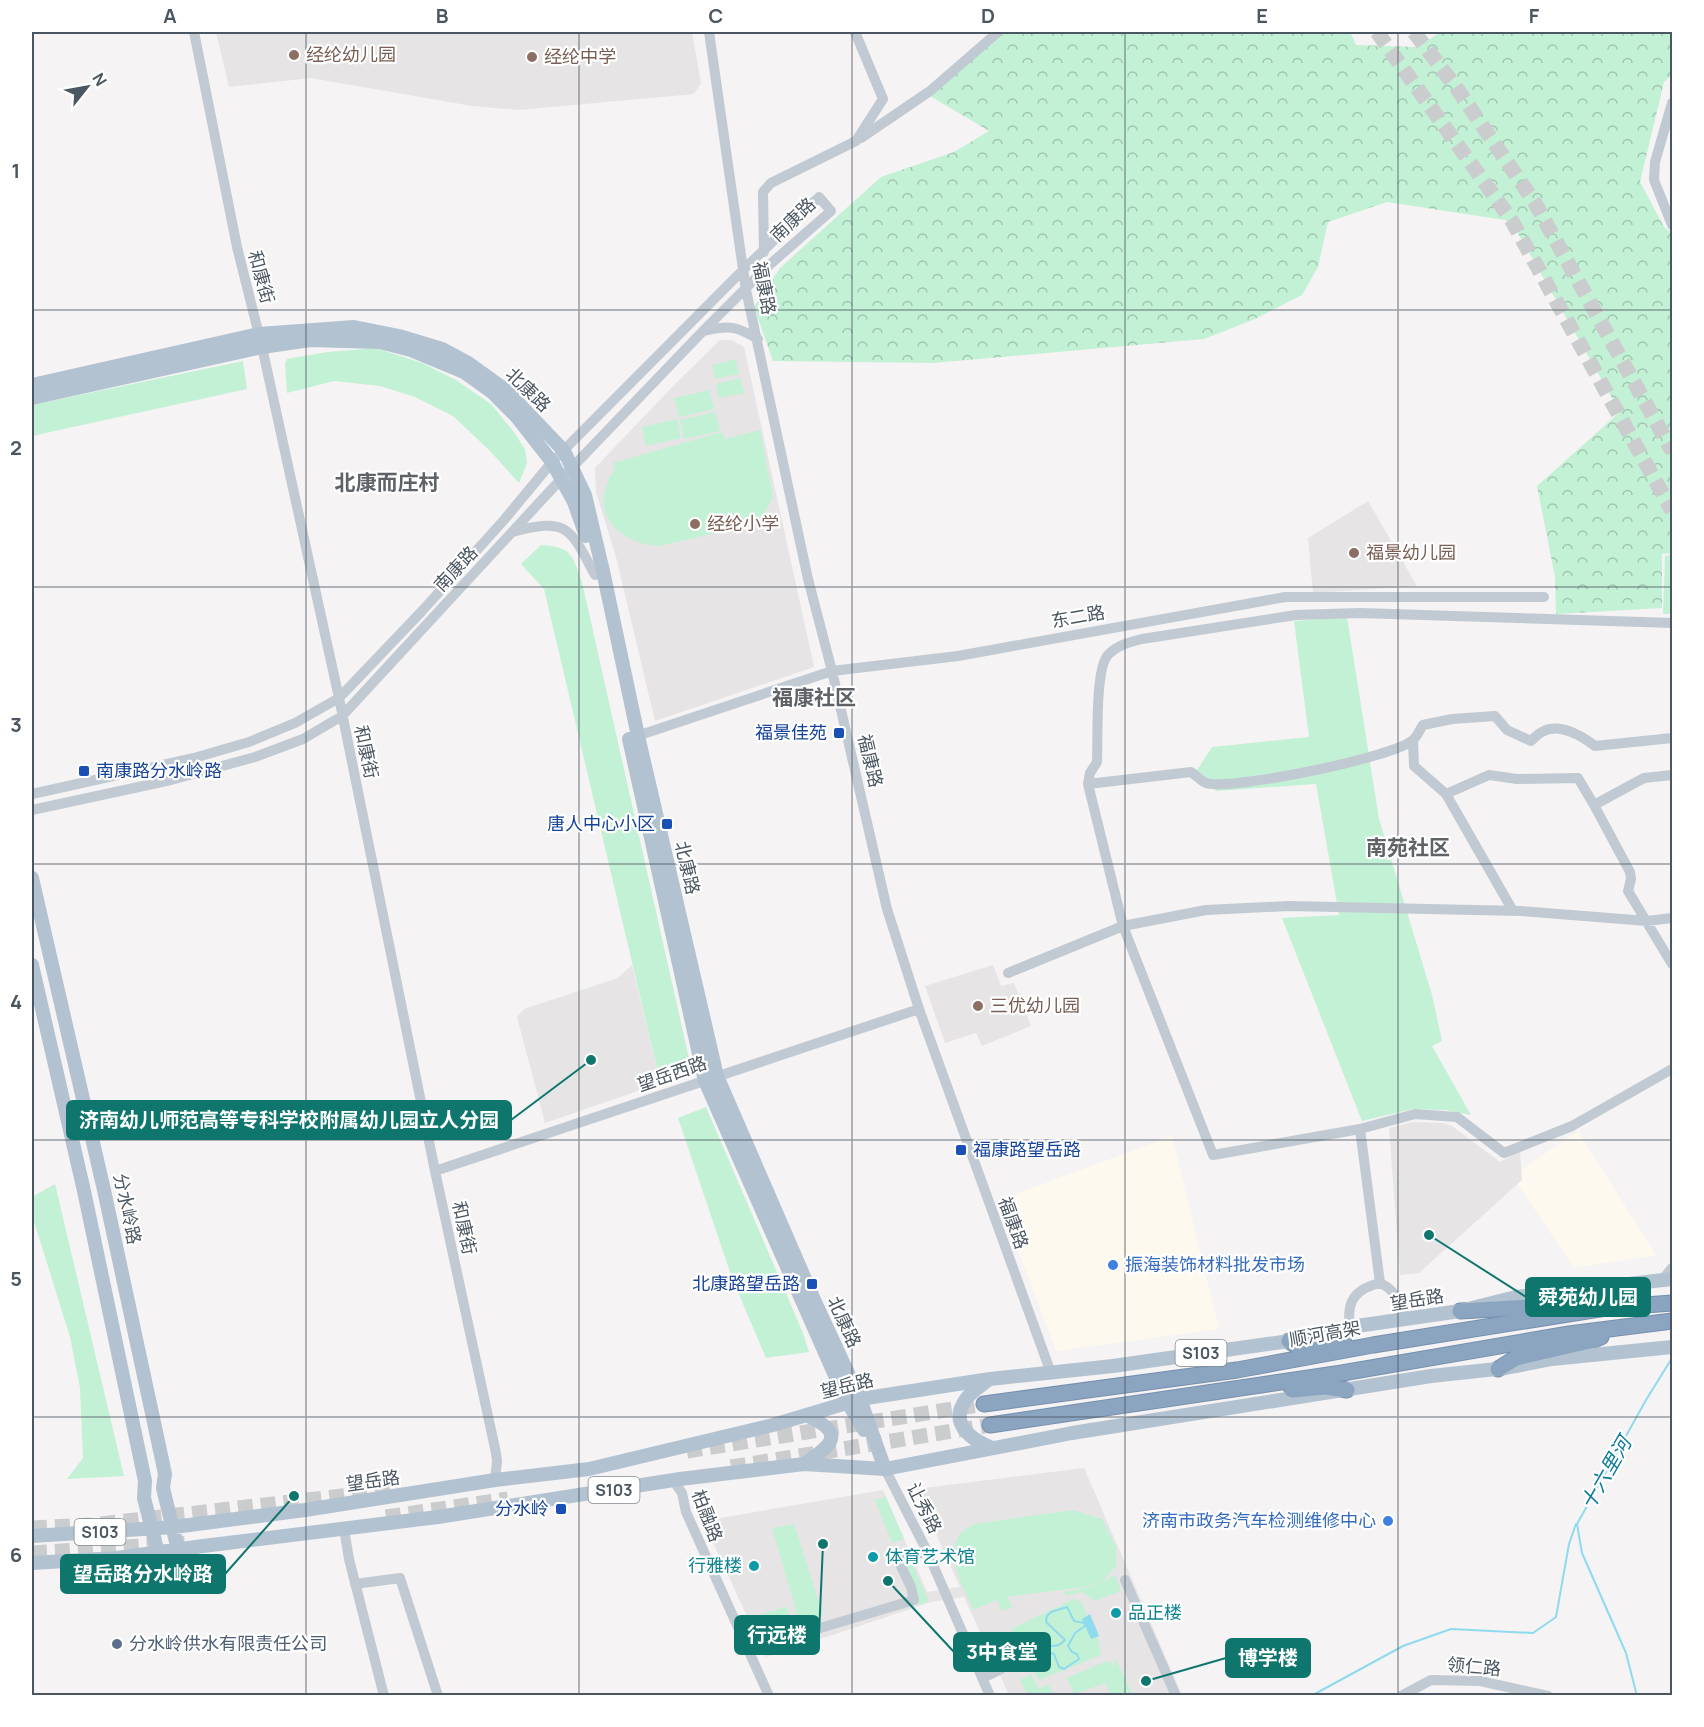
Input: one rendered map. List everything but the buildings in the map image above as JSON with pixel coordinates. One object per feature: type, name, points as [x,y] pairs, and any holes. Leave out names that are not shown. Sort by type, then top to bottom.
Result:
[{"type":"highway","name":"顺河高架","points":[[984,1404],[1237,1370],[1373,1345],[1606,1308],[1672,1303]]},
{"type":"highway","points":[[1460,1311],[1562,1304],[1585,1304],[1606,1308]]},
{"type":"highway","points":[[990,1425],[1483,1350],[1569,1334],[1672,1321]]},
{"type":"highway","points":[[1498,1369],[1516,1358],[1594,1340],[1619,1328]]},
{"type":"highway","points":[[1289,1341],[1297,1347],[1363,1341],[1373,1345]]},
{"type":"highway","points":[[1264,1384],[1276,1391],[1325,1386],[1347,1390]]},
{"type":"main road","name":"北康路","points":[[32,385],[261,340],[354,327],[399,336],[442,350],[487,375],[507,391],[564,451],[585,495],[600,560],[633,737]]},
{"type":"main road","name":"北康路","points":[[32,398],[261,340],[351,340],[380,342],[411,350],[464,372],[492,392],[516,416],[562,478],[583,525],[711,1079],[885,1469]]},
{"type":"main road","name":"分水岭路","points":[[32,878],[104,1190],[165,1474],[163,1488],[178,1550]]},
{"type":"main road","points":[[32,965],[84,1191],[145,1481],[144,1498],[158,1552]]},
{"type":"main road","name":"望岳路","points":[[32,1536],[174,1527],[305,1510],[495,1480],[588,1469],[808,1416],[854,1400],[990,1379],[1113,1366],[1289,1341],[1350,1327],[1460,1311],[1516,1297],[1668,1279]]},
{"type":"main road","name":"S103","points":[[32,1563],[98,1560],[178,1550],[450,1515],[673,1480],[804,1464],[885,1469],[1083,1431],[1431,1376],[1498,1369],[1552,1359],[1672,1347]]},
{"type":"main road","points":[[990,1379],[966,1398],[960,1410],[961,1423],[968,1435],[992,1448]]},
{"type":"main road","points":[[804,1464],[825,1450],[831,1442],[831,1434],[823,1423],[808,1416]]},
{"type":"street","name":"和康街","points":[[194,32],[237,247],[261,340],[339,698],[435,1171],[497,1461],[495,1480]]},
{"type":"street","name":"福康路","points":[[709,32],[746,290],[808,579],[832,671],[887,909],[919,1009],[1051,1373]]},
{"type":"street","points":[[855,32],[883,99],[856,141]]},
{"type":"street","points":[[767,267],[764,250],[763,192],[771,183],[856,141],[930,91],[998,32]]},
{"type":"street","points":[[1672,103],[1655,162],[1654,180],[1672,225]]},
{"type":"street","name":"南康路","points":[[32,794],[194,758],[249,742],[296,723],[339,698],[422,611],[504,520],[552,462],[743,270],[819,197],[831,211],[767,267],[703,331],[562,478],[342,716],[303,739],[255,757],[171,780],[32,810]]},
{"type":"street","points":[[703,331],[725,326],[739,329],[758,339]]},
{"type":"street","points":[[513,532],[539,525],[552,525],[566,530],[577,542],[595,575]]},
{"type":"street","name":"东二路","points":[[633,737],[832,671],[958,656],[1285,597],[1544,597]]},
{"type":"street","points":[[1672,623],[1360,613],[1296,615],[1142,639],[1121,645],[1106,656],[1100,673],[1097,762],[1090,773],[1088,784],[1122,926],[1213,1155],[1360,1129],[1415,1114],[1457,1117],[1504,1152],[1572,1126],[1672,1069]]},
{"type":"street","points":[[1088,784],[1191,772],[1207,783],[1248,783],[1319,770],[1388,752],[1413,741],[1423,725],[1452,719],[1495,716],[1508,730],[1531,741],[1543,730],[1566,729],[1584,737],[1596,746],[1672,738]]},
{"type":"street","points":[[1413,741],[1414,766],[1446,794],[1513,911]]},
{"type":"street","points":[[1446,794],[1489,774],[1517,780],[1578,778],[1630,872],[1628,891],[1672,964]]},
{"type":"street","points":[[1594,805],[1644,778],[1672,775]]},
{"type":"street","points":[[1008,973],[1122,926],[1206,910],[1289,906],[1513,911],[1647,921],[1672,918]]},
{"type":"street","name":"望岳西路","points":[[435,1171],[919,1009]]},
{"type":"street","points":[[1360,1129],[1380,1283]]},
{"type":"street","points":[[84,1191],[104,1190]]},
{"type":"street","points":[[1668,1279],[1672,1268]]},
{"type":"street","points":[[1350,1327],[1348,1315],[1352,1301],[1358,1292],[1365,1287],[1380,1283],[1389,1287],[1398,1298],[1406,1320]]},
{"type":"street","name":"让秀路","points":[[885,1469],[927,1551],[990,1695]]},
{"type":"street","name":"柏融路","points":[[673,1480],[682,1493],[686,1512],[769,1695]]},
{"type":"street","points":[[344,1528],[384,1695]]},
{"type":"street","points":[[800,1635],[914,1600],[911,1587],[898,1560],[927,1551]]},
{"type":"street","points":[[356,1584],[400,1578],[438,1695]]},
{"type":"street","points":[[1125,1580],[1176,1695]]},
{"type":"street","points":[[983,1678],[1001,1669]]},
{"type":"street","name":"领仁路","points":[[1401,1695],[1431,1680],[1480,1681],[1548,1695]]},
{"type":"shaded area","name":"经纶中学","points":[[216,32],[692,32],[701,83],[694,94],[519,110],[472,106],[311,78],[229,87]]},
{"type":"shaded area","name":"经纶小学","points":[[720,340],[732,340],[744,347],[814,667],[655,721],[616,557],[596,492],[595,468]]},
{"type":"shaded area","name":"福景幼儿园","points":[[1368,501],[1417,586],[1313,593],[1308,538]]},
{"type":"shaded area","points":[[632,965],[660,1081],[655,1085],[545,1123],[517,1017],[524,1009],[618,978]]},
{"type":"shaded area","name":"三优幼儿园","points":[[993,965],[1001,986],[1014,983],[1031,1026],[982,1046],[976,1033],[945,1043],[925,986]]},
{"type":"shaded area","points":[[1413,1122],[1443,1123],[1452,1126],[1500,1162],[1520,1151],[1522,1180],[1419,1273],[1400,1275],[1389,1128]]},
{"type":"shaded area","points":[[1578,1131],[1656,1255],[1574,1268],[1512,1176]]},
{"type":"shaded area","name":"振海装饰材料批发市场","points":[[1172,1136],[1219,1329],[1056,1351],[999,1200]]},
{"type":"shaded area","points":[[1084,1468],[1182,1695],[1009,1695],[964,1597],[931,1602],[766,1657],[703,1521],[883,1490],[927,1592],[960,1587],[916,1489]]},
{"type":"green space","points":[[998,32],[1350,32],[1356,45],[1417,47],[1441,32],[1672,32],[1672,75],[1664,82],[1640,182],[1664,227],[1672,234],[1672,553],[1662,554],[1662,608],[1556,614],[1555,577],[1537,486],[1620,412],[1511,221],[1387,202],[1328,222],[1318,267],[1302,295],[1255,319],[1204,339],[933,363],[773,361],[754,307],[780,268],[881,177],[954,152],[989,131],[925,93]]},
{"type":"green space","points":[[376,348],[422,363],[456,380],[491,404],[525,449],[527,463],[519,483],[453,416],[415,397],[380,386],[334,381],[287,393],[285,364],[287,359],[327,352]]},
{"type":"green space","points":[[736,359],[739,374],[715,379],[712,365]]},
{"type":"green space","points":[[243,361],[247,389],[32,436],[32,405]]},
{"type":"green space","points":[[740,378],[744,393],[719,398],[716,384]]},
{"type":"green space","points":[[709,390],[714,409],[679,417],[674,398]]},
{"type":"green space","points":[[715,412],[720,431],[684,439],[680,420]]},
{"type":"green space","points":[[677,419],[681,438],[646,446],[642,427]]},
{"type":"green space","points":[[760,430],[773,496],[761,521],[659,546],[648,545],[626,536],[610,521],[605,511],[604,500],[608,481],[615,471],[613,463],[722,432],[725,439]]},
{"type":"green space","points":[[541,545],[565,550],[573,559],[582,582],[692,1072],[660,1081],[544,589],[521,564]]},
{"type":"green space","points":[[1672,555],[1672,614],[1663,614],[1665,556]]},
{"type":"green space","points":[[1347,617],[1379,819],[1432,995],[1442,1041],[1432,1046],[1471,1115],[1445,1110],[1413,1109],[1362,1121],[1282,918],[1339,915],[1316,784],[1217,791],[1192,778],[1212,747],[1309,737],[1294,621]]},
{"type":"green space","points":[[706,1107],[803,1333],[809,1352],[766,1358],[732,1278],[678,1118]]},
{"type":"green space","points":[[55,1184],[124,1476],[67,1479],[83,1458],[80,1388],[70,1337],[32,1215],[32,1197]]},
{"type":"green space","points":[[886,1497],[904,1539],[892,1543],[875,1500]]},
{"type":"green space","points":[[1073,1510],[1102,1519],[1116,1547],[1116,1566],[1103,1581],[1085,1587],[1007,1597],[1013,1607],[1001,1611],[997,1600],[973,1610],[955,1563],[956,1541],[963,1532],[974,1524]]},
{"type":"green space","points":[[794,1524],[823,1615],[800,1624],[772,1528]]},
{"type":"green space","points":[[910,1559],[929,1601],[918,1605],[904,1561]]},
{"type":"green space","points":[[1115,1575],[1121,1591],[1094,1601],[1082,1592],[1066,1596],[1064,1592],[1090,1586]]},
{"type":"green space","points":[[1074,1599],[1081,1602],[1098,1639],[1101,1655],[1039,1680],[1021,1651],[1011,1629]]},
{"type":"green space","points":[[786,1607],[797,1633],[762,1644],[752,1617]]},
{"type":"green space","points":[[1116,1660],[1133,1695],[1129,1695],[1121,1679],[1128,1695],[1111,1695],[1105,1683],[1075,1694],[1066,1678],[1107,1661],[1114,1665],[1113,1661]]},
{"type":"green space","points":[[1031,1674],[1039,1689],[1048,1684],[1053,1694],[1028,1695],[1020,1680]]},
{"type":"water","points":[[1090,1614],[1099,1636],[1091,1639],[1082,1619]]},
{"type":"waterway","name":"十六里河","points":[[1637,1696],[1626,1653],[1582,1553],[1577,1524],[1672,1358]]},
{"type":"waterway","points":[[1311,1696],[1403,1646],[1451,1629],[1533,1633],[1556,1617],[1569,1544],[1576,1524]]},
{"type":"waterway","points":[[1038,1647],[1043,1644],[1058,1645],[1065,1640],[1046,1622],[1051,1612],[1067,1607],[1074,1621],[1084,1623],[1085,1626],[1075,1633],[1068,1646],[1079,1659],[1064,1669],[1059,1667],[1054,1654],[1043,1651],[1041,1654]]},
{"type":"tunnel","points":[[1377,32],[1512,221],[1672,511]]},
{"type":"tunnel","points":[[1414,32],[1458,90],[1535,203],[1672,451]]},
{"type":"tunnel","points":[[687,1451],[984,1404]]},
{"type":"tunnel","points":[[731,1467],[990,1425]]},
{"type":"tunnel","points":[[32,1528],[92,1525],[393,1490]]},
{"type":"tunnel","points":[[386,1517],[508,1499]]},
{"type":"tunnel","points":[[32,1553],[187,1543]]},
{"type":"place","name":"经纶幼儿园","points":[[294,55]]},
{"type":"place","name":"经纶中学","points":[[532,57]]},
{"type":"place","name":"经纶小学","points":[[695,524]]},
{"type":"place","name":"福景幼儿园","points":[[1354,553]]},
{"type":"place","name":"福景佳苑","points":[[839,733]]},
{"type":"place","name":"南康路分水岭路","points":[[84,771]]},
{"type":"place","name":"唐人中心小区","points":[[667,824]]},
{"type":"place","name":"三优幼儿园","points":[[978,1006]]},
{"type":"place","name":"济南幼儿师范高等专科学校附属幼儿园立人分园","points":[[591,1060]]},
{"type":"place","name":"福康路望岳路","points":[[961,1150]]},
{"type":"place","name":"舜苑幼儿园","points":[[1429,1235]]},
{"type":"place","name":"振海装饰材料批发市场","points":[[1113,1265]]},
{"type":"place","name":"北康路望岳路","points":[[812,1284]]},
{"type":"place","name":"望岳路分水岭路","points":[[294,1496]]},
{"type":"place","name":"分水岭","points":[[561,1509]]},
{"type":"place","name":"济南市政务汽车检测维修中心","points":[[1388,1521]]},
{"type":"place","name":"行远楼","points":[[823,1544]]},
{"type":"place","name":"体育艺术馆","points":[[873,1557]]},
{"type":"place","name":"行雅楼","points":[[754,1566]]},
{"type":"place","name":"3中食堂","points":[[888,1581]]},
{"type":"place","name":"品正楼","points":[[1116,1613]]},
{"type":"place","name":"分水岭供水有限责任公司","points":[[117,1644]]},
{"type":"place","name":"博学楼","points":[[1146,1681]]},
{"type":"district","name":"北康而庄村","points":[[387,483]]},
{"type":"district","name":"福康社区","points":[[814,698]]},
{"type":"district","name":"南苑社区","points":[[1408,848]]}]
